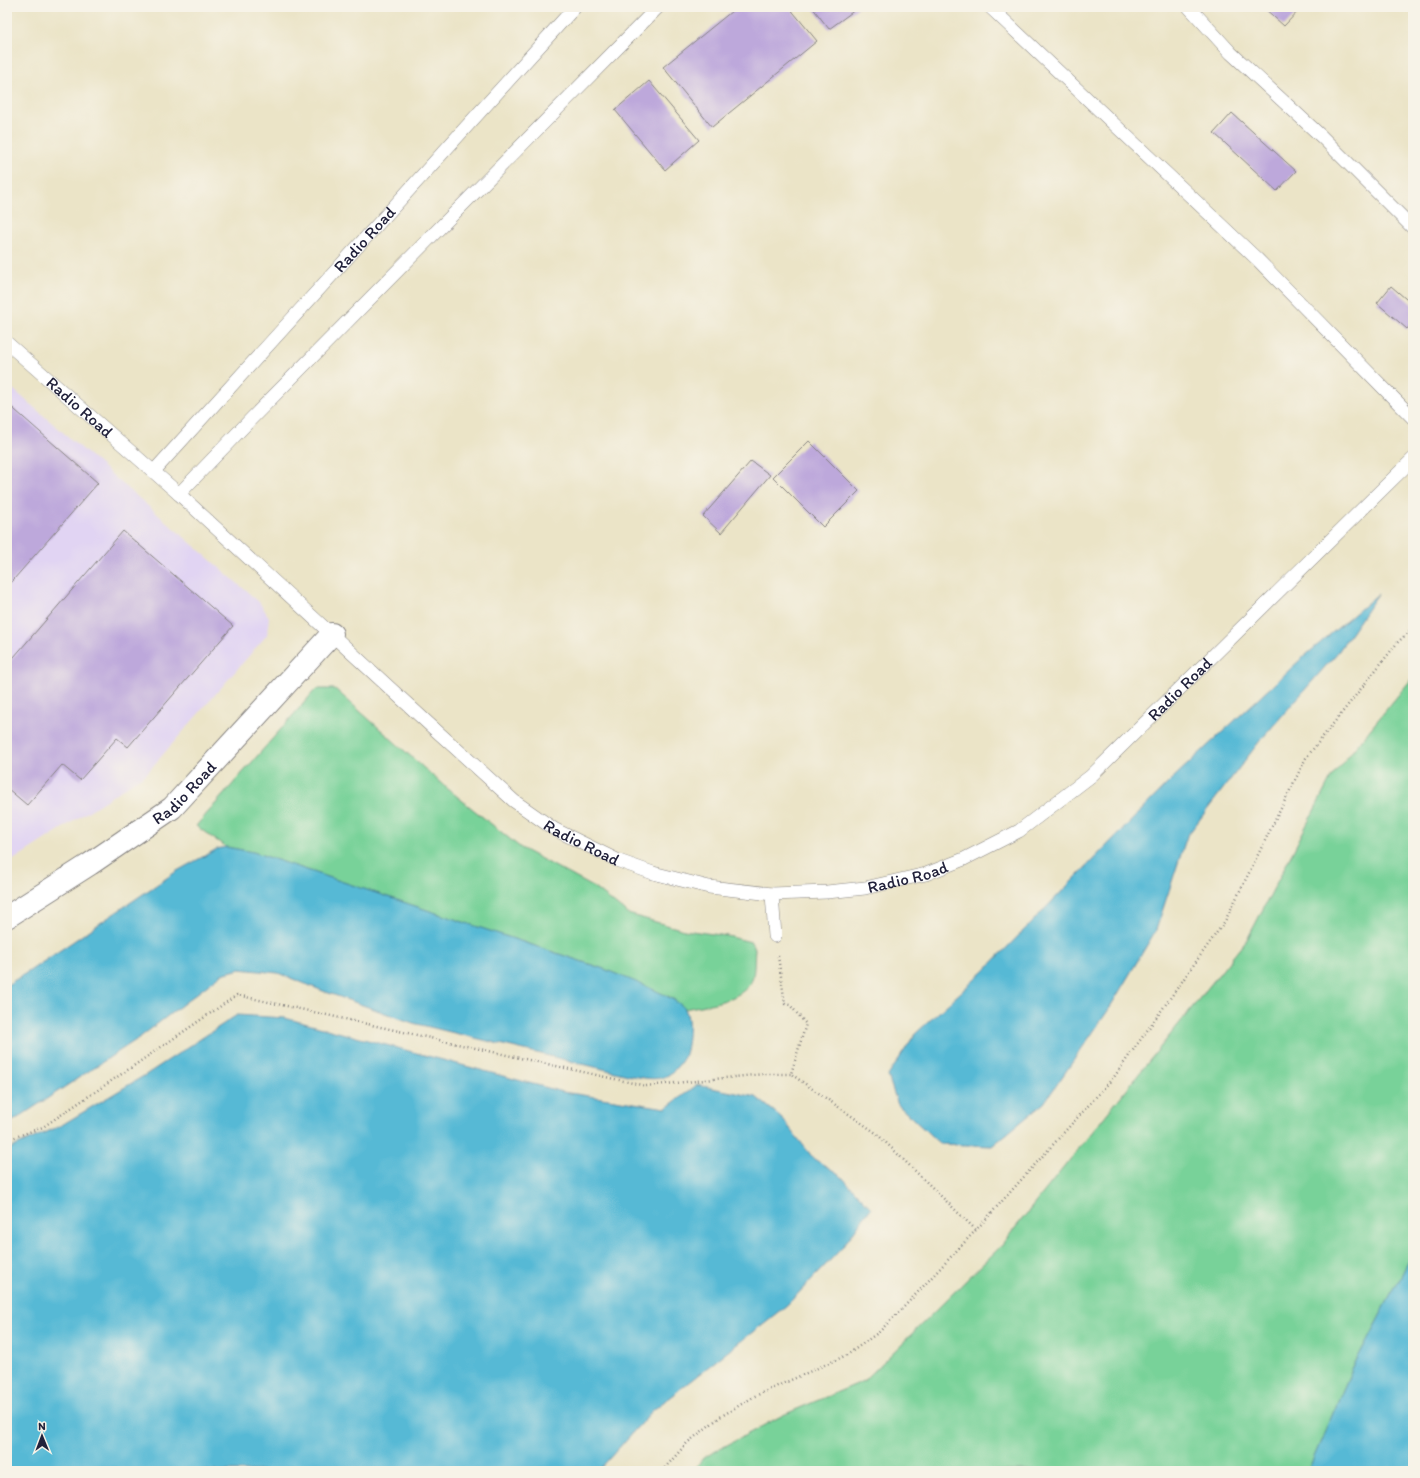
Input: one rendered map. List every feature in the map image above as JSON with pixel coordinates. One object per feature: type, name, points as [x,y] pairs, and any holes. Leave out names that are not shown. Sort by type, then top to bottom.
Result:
[{"type":"street","name":"Radio Road","points":[[7,917],[90,864],[172,808],[332,634]]},
{"type":"lane","name":"Radio Road","points":[[154,471],[575,7]]},
{"type":"lane","points":[[179,494],[263,406],[658,7]]},
{"type":"lane","points":[[990,7],[1258,258],[1413,418]]},
{"type":"lane","points":[[1189,7],[1231,53],[1322,137],[1413,228]]},
{"type":"lane","name":"Radio Road","points":[[7,343],[154,471],[514,801],[554,829],[612,858],[653,873],[709,887],[772,894],[827,892],[865,888],[926,874],[964,859],[1019,831],[1091,776],[1413,459]]},
{"type":"lane","points":[[772,894],[775,936]]},
{"type":"path","points":[[662,1471],[687,1443],[720,1417],[755,1396],[847,1354],[879,1332],[976,1230],[1114,1077],[1225,921],[1306,758],[1398,642],[1413,628]]},
{"type":"path","points":[[775,936],[785,1004],[790,1005],[806,1024],[791,1074]]},
{"type":"path","points":[[7,1140],[43,1127],[237,995],[646,1086],[764,1074],[791,1074],[876,1133],[976,1230]]},
{"type":"shaded area","points":[[7,384],[259,602],[269,617],[267,635],[146,774],[7,864]]},
{"type":"green space","points":[[1413,677],[1413,1253],[1353,1367],[1308,1471],[693,1471],[703,1458],[783,1415],[864,1381],[999,1248],[1248,938],[1332,776]]},
{"type":"green space","points":[[316,689],[335,689],[443,785],[521,848],[595,888],[628,914],[684,930],[727,936],[751,942],[755,948],[752,980],[747,987],[732,998],[685,1009],[672,998],[604,969],[253,852],[226,847],[196,826]]},
{"type":"water","points":[[1378,594],[1338,652],[1259,742],[1187,836],[1156,930],[1107,1012],[1044,1103],[992,1146],[940,1144],[898,1105],[888,1076],[915,1034],[983,972],[1174,777],[1300,660]]},
{"type":"water","points":[[226,847],[253,852],[604,969],[660,992],[680,1004],[687,1013],[688,1033],[687,1047],[684,1057],[673,1072],[667,1076],[652,1079],[642,1078],[413,1023],[323,991],[278,973],[240,969],[222,974],[139,1038],[7,1125],[7,985],[177,871],[217,849]]},
{"type":"water","points":[[237,1015],[285,1018],[563,1092],[666,1108],[697,1085],[756,1097],[781,1117],[814,1159],[839,1174],[871,1208],[841,1249],[787,1305],[652,1411],[598,1471],[7,1471],[7,1150],[60,1126],[147,1074]]},
{"type":"water","points":[[1413,1253],[1413,1471],[1308,1471],[1353,1367]]},
{"type":"building","points":[[737,7],[789,7],[817,41],[712,127],[663,67]]},
{"type":"building","points":[[812,7],[859,7],[829,29]]},
{"type":"building","points":[[1263,7],[1302,7],[1284,26]]},
{"type":"building","points":[[649,81],[699,140],[665,170],[615,110]]},
{"type":"building","points":[[1232,113],[1296,171],[1277,191],[1214,133]]},
{"type":"building","points":[[1391,286],[1413,305],[1413,322],[1407,329],[1377,303]]},
{"type":"building","points":[[7,403],[98,483],[7,587]]},
{"type":"building","points":[[809,441],[859,491],[823,527],[773,477]]},
{"type":"building","points":[[751,461],[770,475],[721,533],[703,516]]},
{"type":"building","points":[[123,531],[233,626],[128,747],[117,738],[80,780],[62,765],[27,805],[7,788],[7,665]]}]
